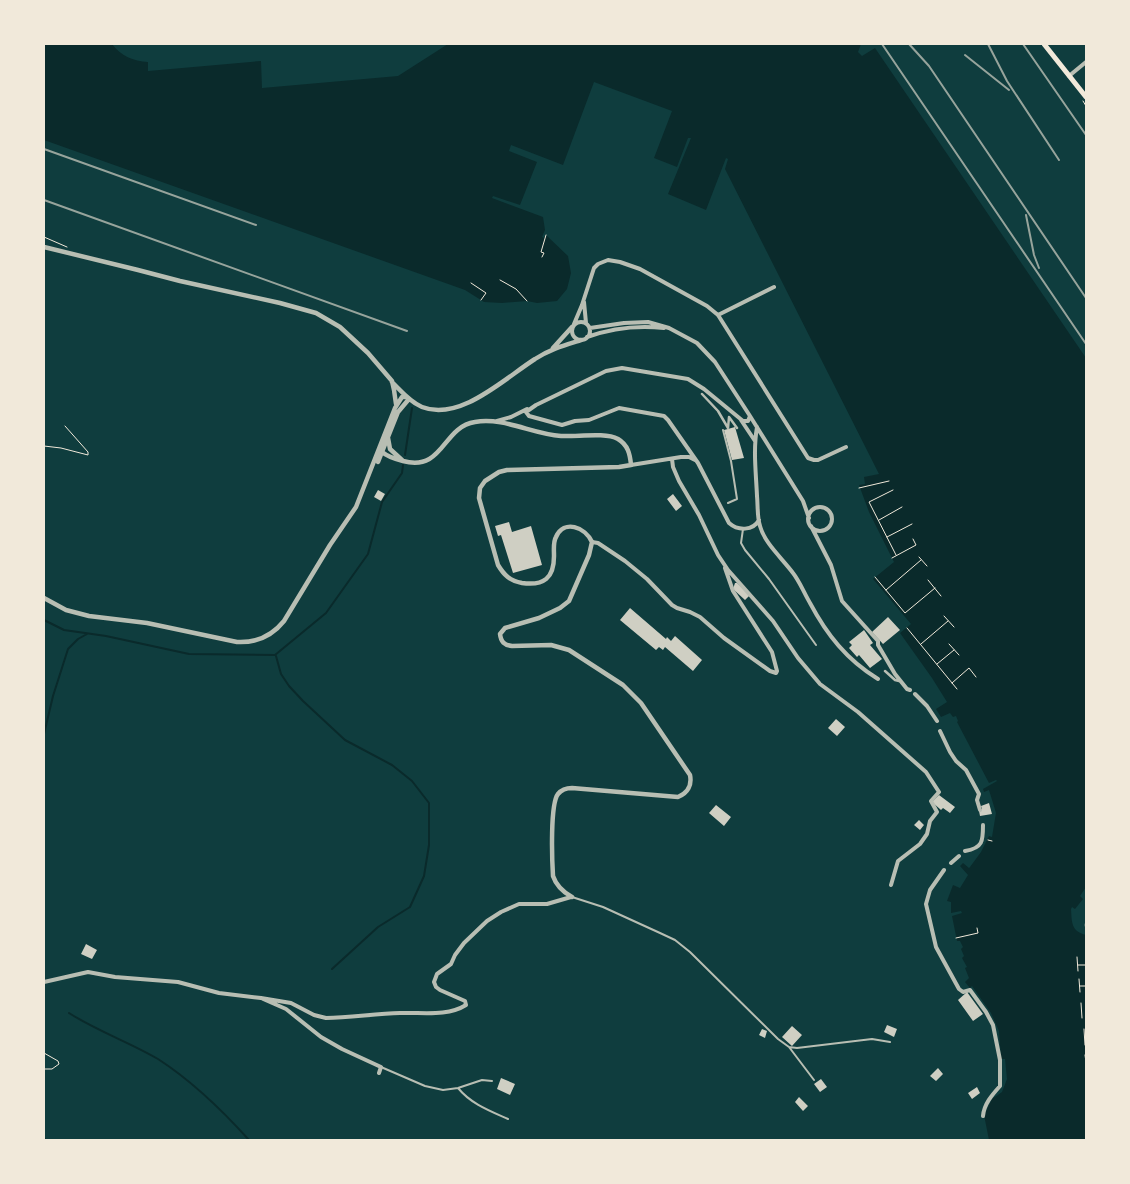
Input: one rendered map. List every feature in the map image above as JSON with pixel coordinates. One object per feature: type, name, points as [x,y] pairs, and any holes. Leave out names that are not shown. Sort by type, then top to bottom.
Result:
[{"type":"main road","points":[[1046,44],[1086,98]]},
{"type":"street","points":[[1069,76],[1086,62]]},
{"type":"street","points":[[44,247],[180,282],[280,302],[316,313],[331,320],[355,339],[408,398],[422,407],[431,409],[451,408],[472,400],[497,386],[534,359],[552,349],[609,330],[643,327],[674,330]]},
{"type":"street","points":[[552,349],[573,325],[594,268],[603,262],[614,260],[640,269],[707,306],[718,316],[808,458],[818,460],[846,447]]},
{"type":"street","points":[[718,316],[774,287]]},
{"type":"street","points":[[584,298],[586,322],[590,328],[587,338]]},
{"type":"street","points":[[573,325],[580,321],[586,322]]},
{"type":"street","points":[[590,328],[640,322],[660,324],[697,343],[710,355],[803,501],[811,526],[831,565],[842,601],[878,641],[878,645],[899,681],[907,690],[910,690]]},
{"type":"street","points":[[573,325],[573,336],[581,340]]},
{"type":"street","points":[[379,454],[388,451],[393,456],[404,461],[419,462],[434,457],[454,432],[467,424],[507,419],[606,371],[622,368],[688,379],[704,389],[740,418],[747,422],[750,416]]},
{"type":"street","points":[[392,381],[395,394],[395,408]]},
{"type":"street","points":[[702,394],[718,411],[728,428],[729,410]]},
{"type":"street","points":[[393,456],[387,435],[395,408],[402,397],[408,398]]},
{"type":"street","points":[[44,598],[66,610],[89,616],[147,623],[237,642],[249,642],[276,630],[288,616],[356,507],[387,435],[398,412],[408,398]]},
{"type":"street","points":[[526,411],[529,416],[562,425],[589,420],[619,408],[658,414],[668,420],[698,462],[727,520],[734,526],[742,529],[756,524],[759,520]]},
{"type":"street","points":[[729,417],[737,428]]},
{"type":"street","points":[[740,418],[755,441]]},
{"type":"street","points":[[494,421],[558,436],[610,436],[621,441],[628,449],[631,465]]},
{"type":"street","points":[[757,427],[755,441],[759,520],[767,540],[798,580],[834,642],[863,669],[878,678]]},
{"type":"street","points":[[755,441],[758,436],[763,438]]},
{"type":"street","points":[[369,478],[378,462],[379,454]]},
{"type":"street","points":[[378,462],[393,456]]},
{"type":"street","points":[[698,462],[690,457],[631,465],[507,470],[493,475],[482,485],[479,493],[481,509],[498,565],[503,573],[513,581],[533,584],[544,581],[553,570],[555,537],[562,529],[570,526],[580,528],[585,531],[592,542],[604,547],[625,561],[647,579],[662,596],[677,608],[700,617],[724,638],[770,672],[776,673],[772,652],[733,591],[724,564]]},
{"type":"street","points":[[672,459],[673,467],[679,480],[699,515],[718,555],[768,615],[798,658],[820,684],[858,712],[923,769],[939,792],[931,801],[937,812],[930,821],[927,834],[920,844],[898,861],[891,886]]},
{"type":"street","points":[[803,501],[809,506],[824,508],[832,516],[832,522],[829,527],[823,530],[816,530],[811,526]]},
{"type":"street","points":[[809,518],[811,512],[816,508]]},
{"type":"street","points":[[572,897],[562,891],[553,876],[553,809],[558,794],[566,788],[572,788],[678,797],[687,791],[691,780],[690,775],[641,703],[623,684],[569,650],[551,645],[512,646],[502,642],[500,634],[505,628],[539,618],[560,608],[569,601],[589,555],[592,542]]},
{"type":"street","points":[[886,671],[895,680],[899,681]]},
{"type":"street","points":[[916,694],[932,712],[937,721]]},
{"type":"street","points":[[940,731],[950,752],[972,779],[979,794],[977,800],[980,810]]},
{"type":"street","points":[[965,851],[979,846],[983,838],[983,825]]},
{"type":"street","points":[[951,863],[959,856]]},
{"type":"street","points":[[944,870],[930,890],[926,904],[936,947],[959,989],[963,992],[970,990],[981,1004],[993,1025],[1001,1077],[1000,1086],[983,1110],[983,1116]]},
{"type":"street","points":[[44,982],[88,972],[115,977],[178,982],[219,993],[291,1004],[314,1015],[326,1018],[401,1013],[428,1014],[460,1008],[466,1005],[465,1002],[440,990],[434,982],[437,974],[451,964],[464,943],[487,921],[510,907],[528,903],[547,904],[572,897]]},
{"type":"street","points":[[260,998],[286,1009],[321,1037],[342,1049],[381,1067],[379,1073]]},
{"type":"lane","points":[[722,430],[731,461],[737,499],[728,503]]},
{"type":"lane","points":[[742,529],[741,543],[745,550],[770,579],[816,646]]},
{"type":"lane","points":[[572,897],[603,907],[675,940],[690,952],[778,1039],[789,1047],[814,1080]]},
{"type":"lane","points":[[789,1047],[797,1048],[872,1039],[890,1042]]},
{"type":"lane","points":[[381,1067],[432,1088],[443,1090],[458,1088],[472,1082],[492,1080]]},
{"type":"lane","points":[[458,1088],[481,1107],[508,1119]]},
{"type":"path","points":[[542,257],[544,253],[541,252],[546,235]]},
{"type":"path","points":[[44,237],[68,248]]},
{"type":"path","points":[[500,280],[516,289],[527,301]]},
{"type":"path","points":[[471,284],[486,294],[481,300]]},
{"type":"path","points":[[44,446],[88,455],[88,452],[65,426]]},
{"type":"path","points":[[859,488],[889,481]]},
{"type":"path","points":[[893,490],[869,502],[896,556]]},
{"type":"path","points":[[878,520],[902,507]]},
{"type":"path","points":[[887,537],[912,524]]},
{"type":"path","points":[[892,558],[916,545],[913,539]]},
{"type":"path","points":[[919,557],[927,566]]},
{"type":"path","points":[[886,590],[921,560]]},
{"type":"path","points":[[875,577],[905,613],[934,588]]},
{"type":"path","points":[[928,580],[941,596]]},
{"type":"path","points":[[944,616],[954,627]]},
{"type":"path","points":[[921,645],[948,621]]},
{"type":"path","points":[[906,628],[957,689]]},
{"type":"path","points":[[950,644],[959,655]]},
{"type":"path","points":[[937,664],[954,650]]},
{"type":"path","points":[[952,683],[969,668],[976,677]]},
{"type":"path","points":[[987,839],[992,842]]},
{"type":"path","points":[[977,928],[979,938]]},
{"type":"path","points":[[956,938],[978,933]]},
{"type":"path","points":[[1077,957],[1078,971]]},
{"type":"path","points":[[1078,965],[1086,965]]},
{"type":"path","points":[[1079,979],[1080,992]]},
{"type":"path","points":[[1079,986],[1086,986]]},
{"type":"path","points":[[1081,1003],[1082,1018]]},
{"type":"path","points":[[1081,1010],[1086,1010]]},
{"type":"path","points":[[1084,1030],[1085,1045]]},
{"type":"path","points":[[44,1053],[58,1061],[59,1064],[52,1069],[44,1069]]},
{"type":"path","points":[[1085,1055],[1086,1062]]},
{"type":"water","points":[[44,44],[112,44],[119,52],[128,57],[148,62],[148,71],[261,61],[262,88],[398,76],[448,44],[861,44],[858,52],[862,56],[875,48],[1086,358],[1086,887],[1080,896],[1083,899],[1075,909],[1072,907],[1071,909],[1073,926],[1077,931],[1086,935],[1086,1140],[989,1140],[984,1115],[992,1099],[1002,1092],[1007,1079],[1005,1059],[1001,1059],[999,1031],[991,1013],[972,986],[970,988],[965,982],[969,978],[965,968],[967,967],[962,958],[964,956],[961,949],[963,947],[960,941],[957,941],[952,916],[962,913],[961,911],[951,913],[951,902],[947,901],[953,885],[960,888],[968,875],[960,866],[963,863],[969,868],[981,852],[989,836],[992,837],[996,813],[989,790],[984,792],[983,789],[997,781],[989,783],[957,722],[956,716],[953,717],[950,713],[941,717],[936,709],[947,702],[900,633],[911,624],[873,579],[894,562],[869,512],[859,485],[865,484],[864,477],[879,474],[725,169],[728,159],[726,158],[706,210],[668,194],[691,138],[688,138],[677,167],[654,158],[672,111],[594,82],[563,165],[511,145],[509,151],[537,162],[520,205],[493,196],[492,198],[543,217],[545,230],[542,237],[544,238],[546,235],[568,256],[571,273],[567,289],[557,301],[537,303],[527,301],[484,302],[465,290],[44,140]]},
{"type":"building","points":[[735,427],[744,458],[732,460],[724,430]]},
{"type":"building","points":[[378,490],[385,494],[381,501],[374,497]]},
{"type":"building","points":[[673,494],[682,506],[676,511],[667,499]]},
{"type":"building","points":[[509,522],[512,532],[531,526],[542,565],[513,573],[501,535],[498,536],[495,526]]},
{"type":"building","points":[[735,583],[750,595],[745,600],[733,589]]},
{"type":"building","points":[[630,608],[666,639],[667,637],[671,641],[675,636],[702,660],[693,671],[665,647],[663,650],[659,647],[656,650],[620,620]]},
{"type":"building","points":[[888,617],[900,630],[883,644],[872,632]]},
{"type":"building","points":[[864,630],[873,643],[870,645],[882,659],[870,668],[859,655],[857,657],[849,648],[852,645],[849,642]]},
{"type":"building","points":[[836,719],[845,727],[837,736],[828,728]]},
{"type":"building","points":[[939,795],[955,807],[950,813],[943,808],[941,810],[932,802]]},
{"type":"building","points":[[989,803],[992,814],[980,816],[981,806]]},
{"type":"building","points":[[716,805],[731,817],[724,826],[709,813]]},
{"type":"building","points":[[919,820],[924,825],[920,830],[914,825]]},
{"type":"building","points":[[86,944],[97,950],[92,959],[81,954]]},
{"type":"building","points":[[967,992],[983,1014],[973,1021],[958,1000]]},
{"type":"building","points":[[887,1025],[897,1029],[894,1037],[884,1032]]},
{"type":"building","points":[[792,1026],[802,1035],[792,1046],[782,1037]]},
{"type":"building","points":[[762,1029],[767,1031],[765,1038],[759,1035]]},
{"type":"building","points":[[938,1068],[943,1074],[936,1081],[930,1076]]},
{"type":"building","points":[[501,1078],[515,1084],[510,1095],[497,1089]]},
{"type":"building","points":[[821,1079],[827,1087],[820,1092],[814,1084]]},
{"type":"building","points":[[977,1087],[980,1093],[972,1099],[968,1093]]},
{"type":"building","points":[[799,1097],[808,1106],[803,1111],[795,1102]]},
{"type":"waterway","points":[[405,455],[412,408]]},
{"type":"waterway","points":[[44,620],[64,630],[106,636],[189,654],[275,655],[326,613],[368,554],[382,502],[402,473],[403,465]]},
{"type":"waterway","points":[[44,734],[53,696],[68,649],[78,639],[87,634]]},
{"type":"waterway","points":[[276,656],[281,674],[303,701],[345,740],[392,765],[412,781],[429,803],[429,845],[424,876],[410,907],[378,927],[332,969]]},
{"type":"waterway","points":[[69,1013],[147,1053],[171,1068],[206,1096],[249,1140]]},
{"type":"railway","points":[[882,44],[1086,344]]},
{"type":"railway","points":[[909,44],[929,66],[1086,298]]},
{"type":"railway","points":[[988,44],[1007,81],[1059,160]]},
{"type":"railway","points":[[1023,44],[1086,135]]},
{"type":"railway","points":[[965,55],[1009,90]]},
{"type":"railway","points":[[44,149],[256,225]]},
{"type":"railway","points":[[44,200],[407,331]]},
{"type":"railway","points":[[1026,215],[1034,255],[1039,268]]}]
